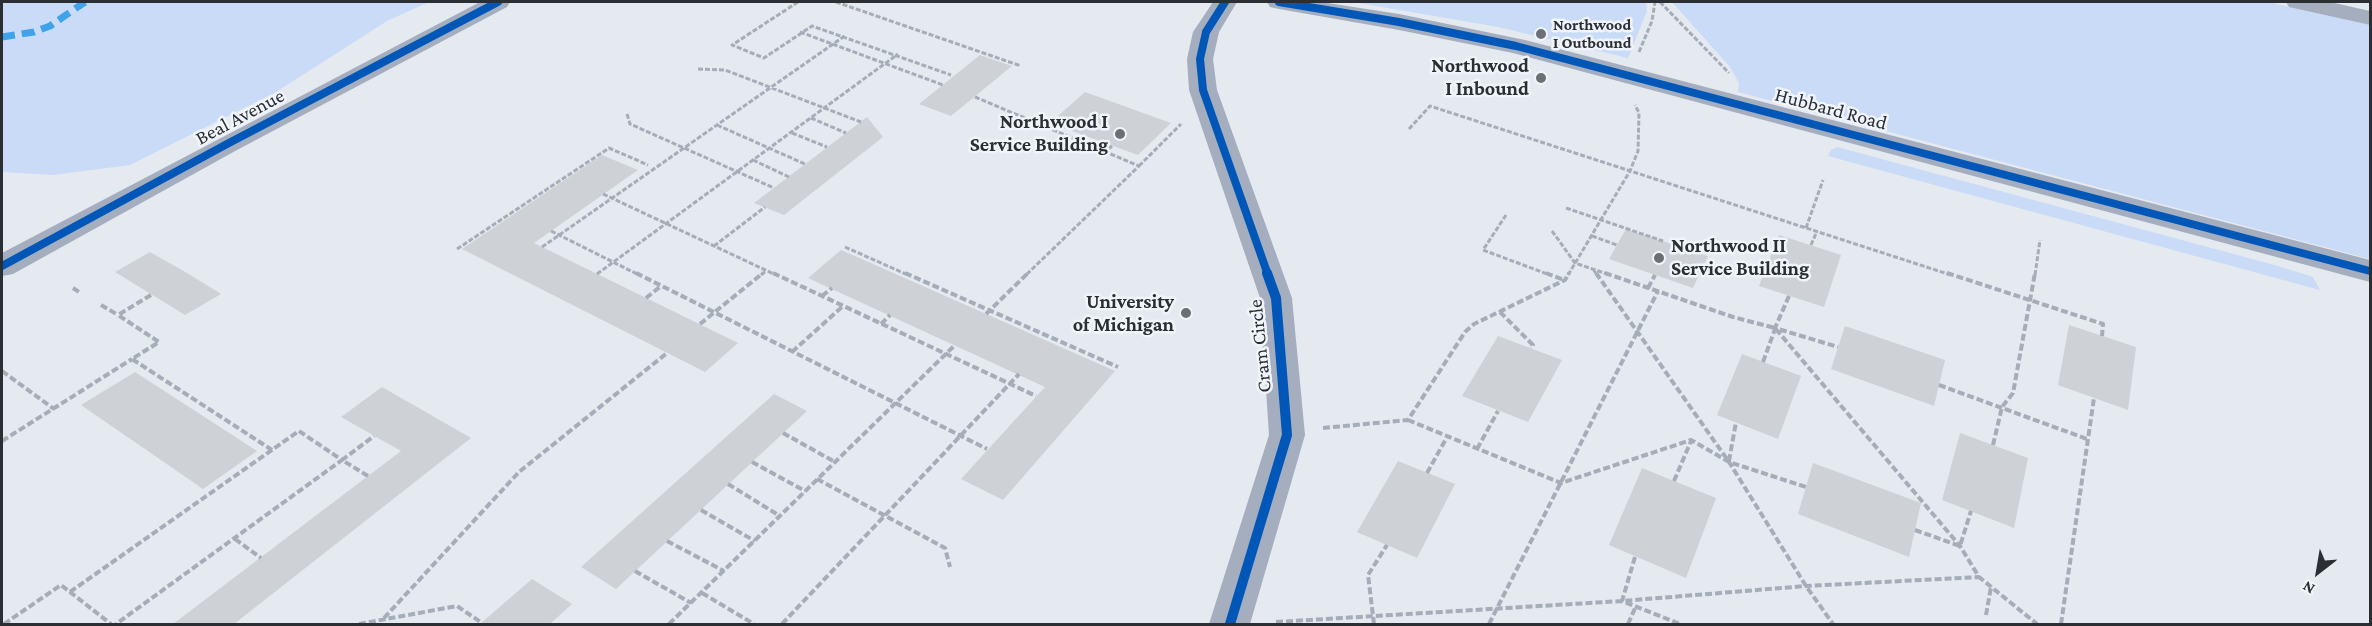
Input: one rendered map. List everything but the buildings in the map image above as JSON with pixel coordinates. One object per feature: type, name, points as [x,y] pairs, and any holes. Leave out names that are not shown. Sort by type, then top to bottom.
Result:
[{"type":"street","name":"Beal Avenue","points":[[2,266],[227,144],[498,2]]},
{"type":"street","name":"Cram Circle","points":[[1225,2],[1206,32],[1200,59],[1203,90],[1276,298],[1287,435],[1230,624]]},
{"type":"street","name":"Hubbard Road","points":[[1279,2],[1399,22],[1516,46],[2370,271]]},
{"type":"street","points":[[2298,2],[2370,18]]},
{"type":"path","points":[[798,2],[732,45],[764,58],[812,26],[951,75]]},
{"type":"path","points":[[836,2],[1021,66]]},
{"type":"path","points":[[1635,59],[1652,21],[1655,2]]},
{"type":"path","points":[[1660,2],[1731,76]]},
{"type":"path","points":[[801,32],[943,85]]},
{"type":"path","points":[[542,247],[845,36]]},
{"type":"path","points":[[597,274],[897,55]]},
{"type":"path","points":[[698,69],[725,70],[861,122]]},
{"type":"path","points":[[975,97],[1139,166]]},
{"type":"path","points":[[1408,420],[1465,332],[1474,324],[1565,280],[1630,171],[1638,151],[1639,113],[1634,103]]},
{"type":"path","points":[[1409,129],[1430,106],[2103,324],[2102,336]]},
{"type":"path","points":[[627,114],[630,124],[774,188]]},
{"type":"path","points":[[811,118],[846,132]]},
{"type":"path","points":[[987,312],[1185,120]]},
{"type":"path","points":[[717,125],[805,164]]},
{"type":"path","points":[[791,132],[827,147]]},
{"type":"path","points":[[1104,153],[1112,146]]},
{"type":"path","points":[[457,249],[609,148],[648,165]]},
{"type":"path","points":[[753,160],[789,177]]},
{"type":"path","points":[[1806,228],[1823,180]]},
{"type":"path","points":[[603,194],[1036,396]]},
{"type":"path","points":[[714,246],[765,207]]},
{"type":"path","points":[[1566,208],[1663,240]]},
{"type":"path","points":[[1506,215],[1483,250],[1565,280]]},
{"type":"path","points":[[551,231],[987,449]]},
{"type":"path","points":[[1552,231],[1575,263],[1838,348]]},
{"type":"path","points":[[1811,245],[1817,231]]},
{"type":"path","points":[[1592,236],[1617,245]]},
{"type":"path","points":[[1993,445],[2002,407],[2013,393],[2040,240]]},
{"type":"path","points":[[845,248],[1051,340],[1118,367]]},
{"type":"path","points":[[1593,269],[1729,462],[1806,586],[1833,624]]},
{"type":"path","points":[[700,324],[766,271]]},
{"type":"path","points":[[1648,288],[1655,275]]},
{"type":"path","points":[[646,298],[661,286]]},
{"type":"path","points":[[73,288],[79,292]]},
{"type":"path","points":[[822,296],[832,288]]},
{"type":"path","points":[[1489,624],[1658,291]]},
{"type":"path","points":[[118,315],[152,295]]},
{"type":"path","points":[[1763,362],[1789,296]]},
{"type":"path","points":[[2,441],[159,342],[101,305]]},
{"type":"path","points":[[792,352],[843,306]]},
{"type":"path","points":[[1500,312],[1533,345],[1532,348]]},
{"type":"path","points":[[881,324],[890,315]]},
{"type":"path","points":[[1775,328],[1960,546],[1979,577],[2037,624]]},
{"type":"path","points":[[669,624],[955,345]]},
{"type":"path","points":[[384,618],[519,472],[666,352]]},
{"type":"path","points":[[132,359],[272,450]]},
{"type":"path","points":[[2,370],[54,410]]},
{"type":"path","points":[[782,624],[1019,375]]},
{"type":"path","points":[[1939,385],[2087,439]]},
{"type":"path","points":[[2061,624],[2094,398]]},
{"type":"path","points":[[1477,449],[1498,411]]},
{"type":"path","points":[[1287,435],[1320,428],[1408,420],[1561,483],[1691,440],[1729,462],[1806,487]]},
{"type":"path","points":[[1729,462],[1736,422]]},
{"type":"path","points":[[70,592],[299,431],[368,476]]},
{"type":"path","points":[[783,433],[835,462]]},
{"type":"path","points":[[116,624],[374,436]]},
{"type":"path","points":[[1427,473],[1447,437]]},
{"type":"path","points":[[1674,481],[1691,440]]},
{"type":"path","points":[[752,462],[805,491]]},
{"type":"path","points":[[818,479],[945,548],[950,567]]},
{"type":"path","points":[[728,484],[780,516]]},
{"type":"path","points":[[701,510],[754,541]]},
{"type":"path","points":[[1960,546],[1971,511]]},
{"type":"path","points":[[1915,530],[1960,546]]},
{"type":"path","points":[[234,539],[261,558]]},
{"type":"path","points":[[668,541],[724,571]]},
{"type":"path","points":[[1374,624],[1368,575],[1387,545]]},
{"type":"path","points":[[1622,601],[1635,556]]},
{"type":"path","points":[[635,571],[692,603]]},
{"type":"path","points":[[1276,622],[1622,601],[1806,586],[1979,577]]},
{"type":"path","points":[[4,624],[61,585],[111,624]]},
{"type":"path","points":[[1986,615],[1991,587]]},
{"type":"path","points":[[702,593],[754,624]]},
{"type":"path","points":[[1622,601],[1680,624]]},
{"type":"path","points":[[359,624],[457,606],[482,623]]},
{"type":"path","points":[[1628,624],[1636,606]]},
{"type":"shaded area","points":[[2,2],[429,2],[387,21],[276,92],[130,165],[53,175],[2,172]]},
{"type":"shaded area","points":[[1353,2],[1646,2],[1647,11],[1628,58],[1498,27]]},
{"type":"shaded area","points":[[1672,2],[2268,2],[2370,25],[2370,259],[1738,92],[1739,83],[1730,67]]},
{"type":"shaded area","points":[[1837,147],[2278,266],[2313,277],[2320,290],[1828,156],[1831,150]]},
{"type":"marked path","points":[[2,37],[34,32],[50,26],[85,2]]},
{"type":"cycle path","points":[[2,266],[227,144],[498,2]]},
{"type":"cycle path","points":[[1225,2],[1206,32],[1200,59],[1203,90],[1276,298],[1287,435],[1230,624]]},
{"type":"cycle path","points":[[1279,2],[1399,22],[1516,46],[2370,271]]},
{"type":"place","name":"Northwood I Outbound","points":[[1541,34]]},
{"type":"place","name":"Northwood I Inbound","points":[[1541,78]]},
{"type":"place","name":"Northwood I Service Building","points":[[1120,134]]},
{"type":"place","name":"Northwood II Service Building","points":[[1659,258]]},
{"type":"place","name":"University of Michigan","points":[[1186,313]]}]
